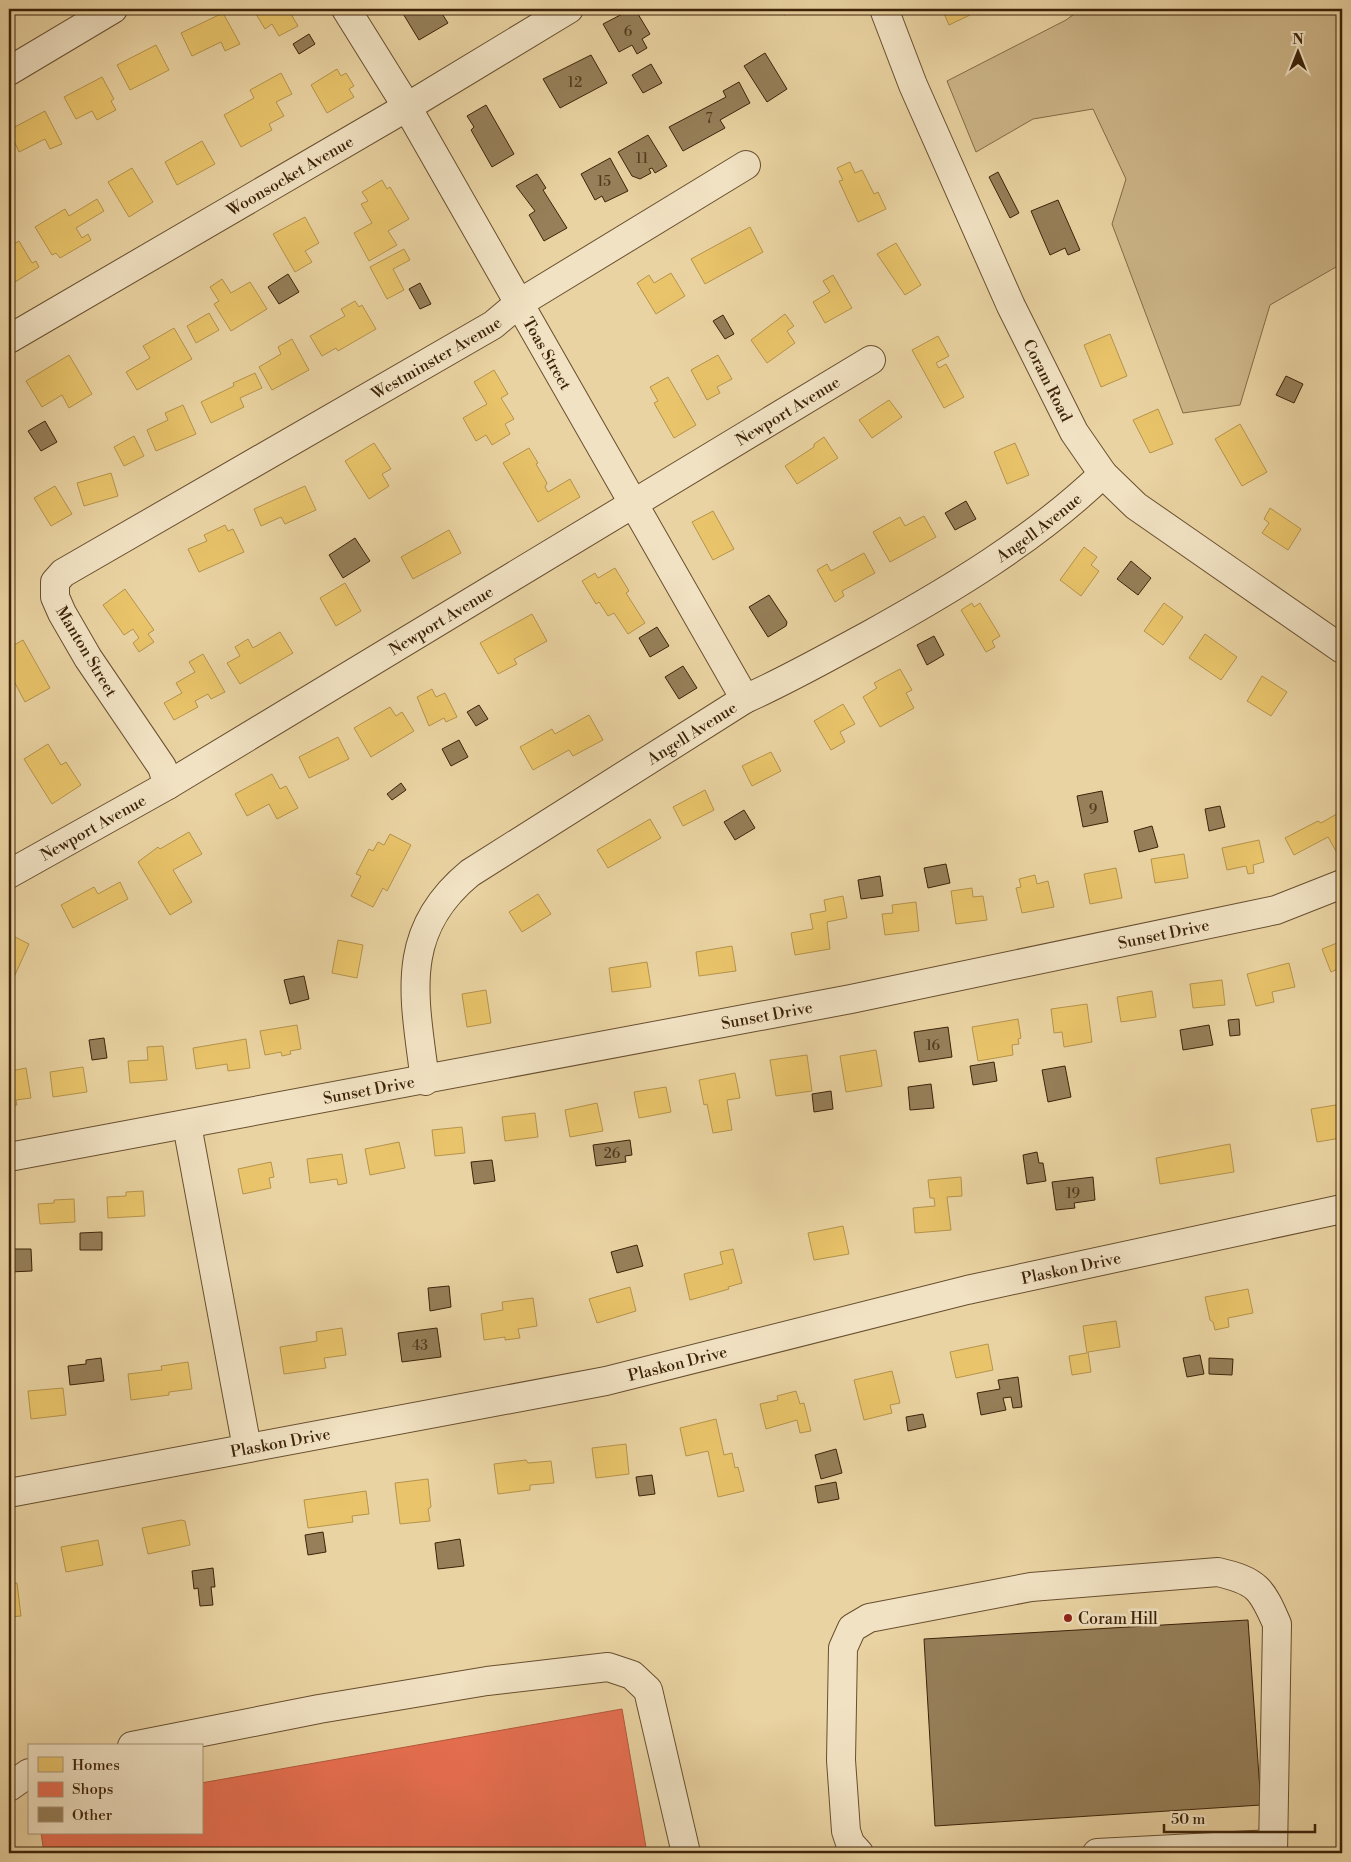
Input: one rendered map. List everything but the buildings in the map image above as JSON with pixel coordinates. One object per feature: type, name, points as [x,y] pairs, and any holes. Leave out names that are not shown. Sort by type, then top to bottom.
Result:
[{"type":"street","points":[[9,71],[113,9]]},
{"type":"street","name":"Toas Street","points":[[346,9],[407,107],[745,699]]},
{"type":"street","name":"Woonsocket Avenue","points":[[9,339],[407,107],[569,9]]},
{"type":"street","name":"Coram Road","points":[[884,9],[913,85],[1011,306],[1074,432],[1103,474],[1136,506],[1342,649]]},
{"type":"street","name":"Westminster Avenue","points":[[120,540],[493,325],[518,304],[746,165]]},
{"type":"street","name":"Newport Avenue","points":[[9,874],[168,785],[871,360]]},
{"type":"street","name":"Angell Avenue","points":[[425,1081],[414,993],[418,951],[437,907],[451,888],[470,873],[745,699],[780,684],[952,589],[1032,533],[1103,474]]},
{"type":"street","name":"Manton Street","points":[[120,540],[62,573],[55,582],[55,597],[88,658],[162,767],[168,785]]},
{"type":"street","name":"Sunset Drive","points":[[9,1157],[425,1081],[851,999],[1266,912],[1342,884]]},
{"type":"street","points":[[186,1124],[247,1448]]},
{"type":"street","name":"Plaskon Drive","points":[[9,1493],[606,1381],[967,1290],[1342,1209]]},
{"type":"street","points":[[859,1853],[850,1843],[846,1831],[841,1760],[844,1648],[852,1628],[869,1618],[1031,1587],[1218,1572],[1242,1578],[1264,1595],[1277,1624],[1273,1849],[1097,1853]]},
{"type":"street","points":[[142,1744],[318,1709],[487,1681],[608,1667],[632,1675],[648,1690],[686,1853]]},
{"type":"street","points":[[9,1787],[28,1774]]},
{"type":"shaded area","points":[[1081,9],[1342,9],[1342,258],[1336,267],[1270,305],[1240,405],[1183,413],[1112,224],[1126,179],[1093,109],[1033,119],[976,152],[947,81],[1066,20]]},
{"type":"place","name":"Coram Hill","points":[[1068,1618]]}]
